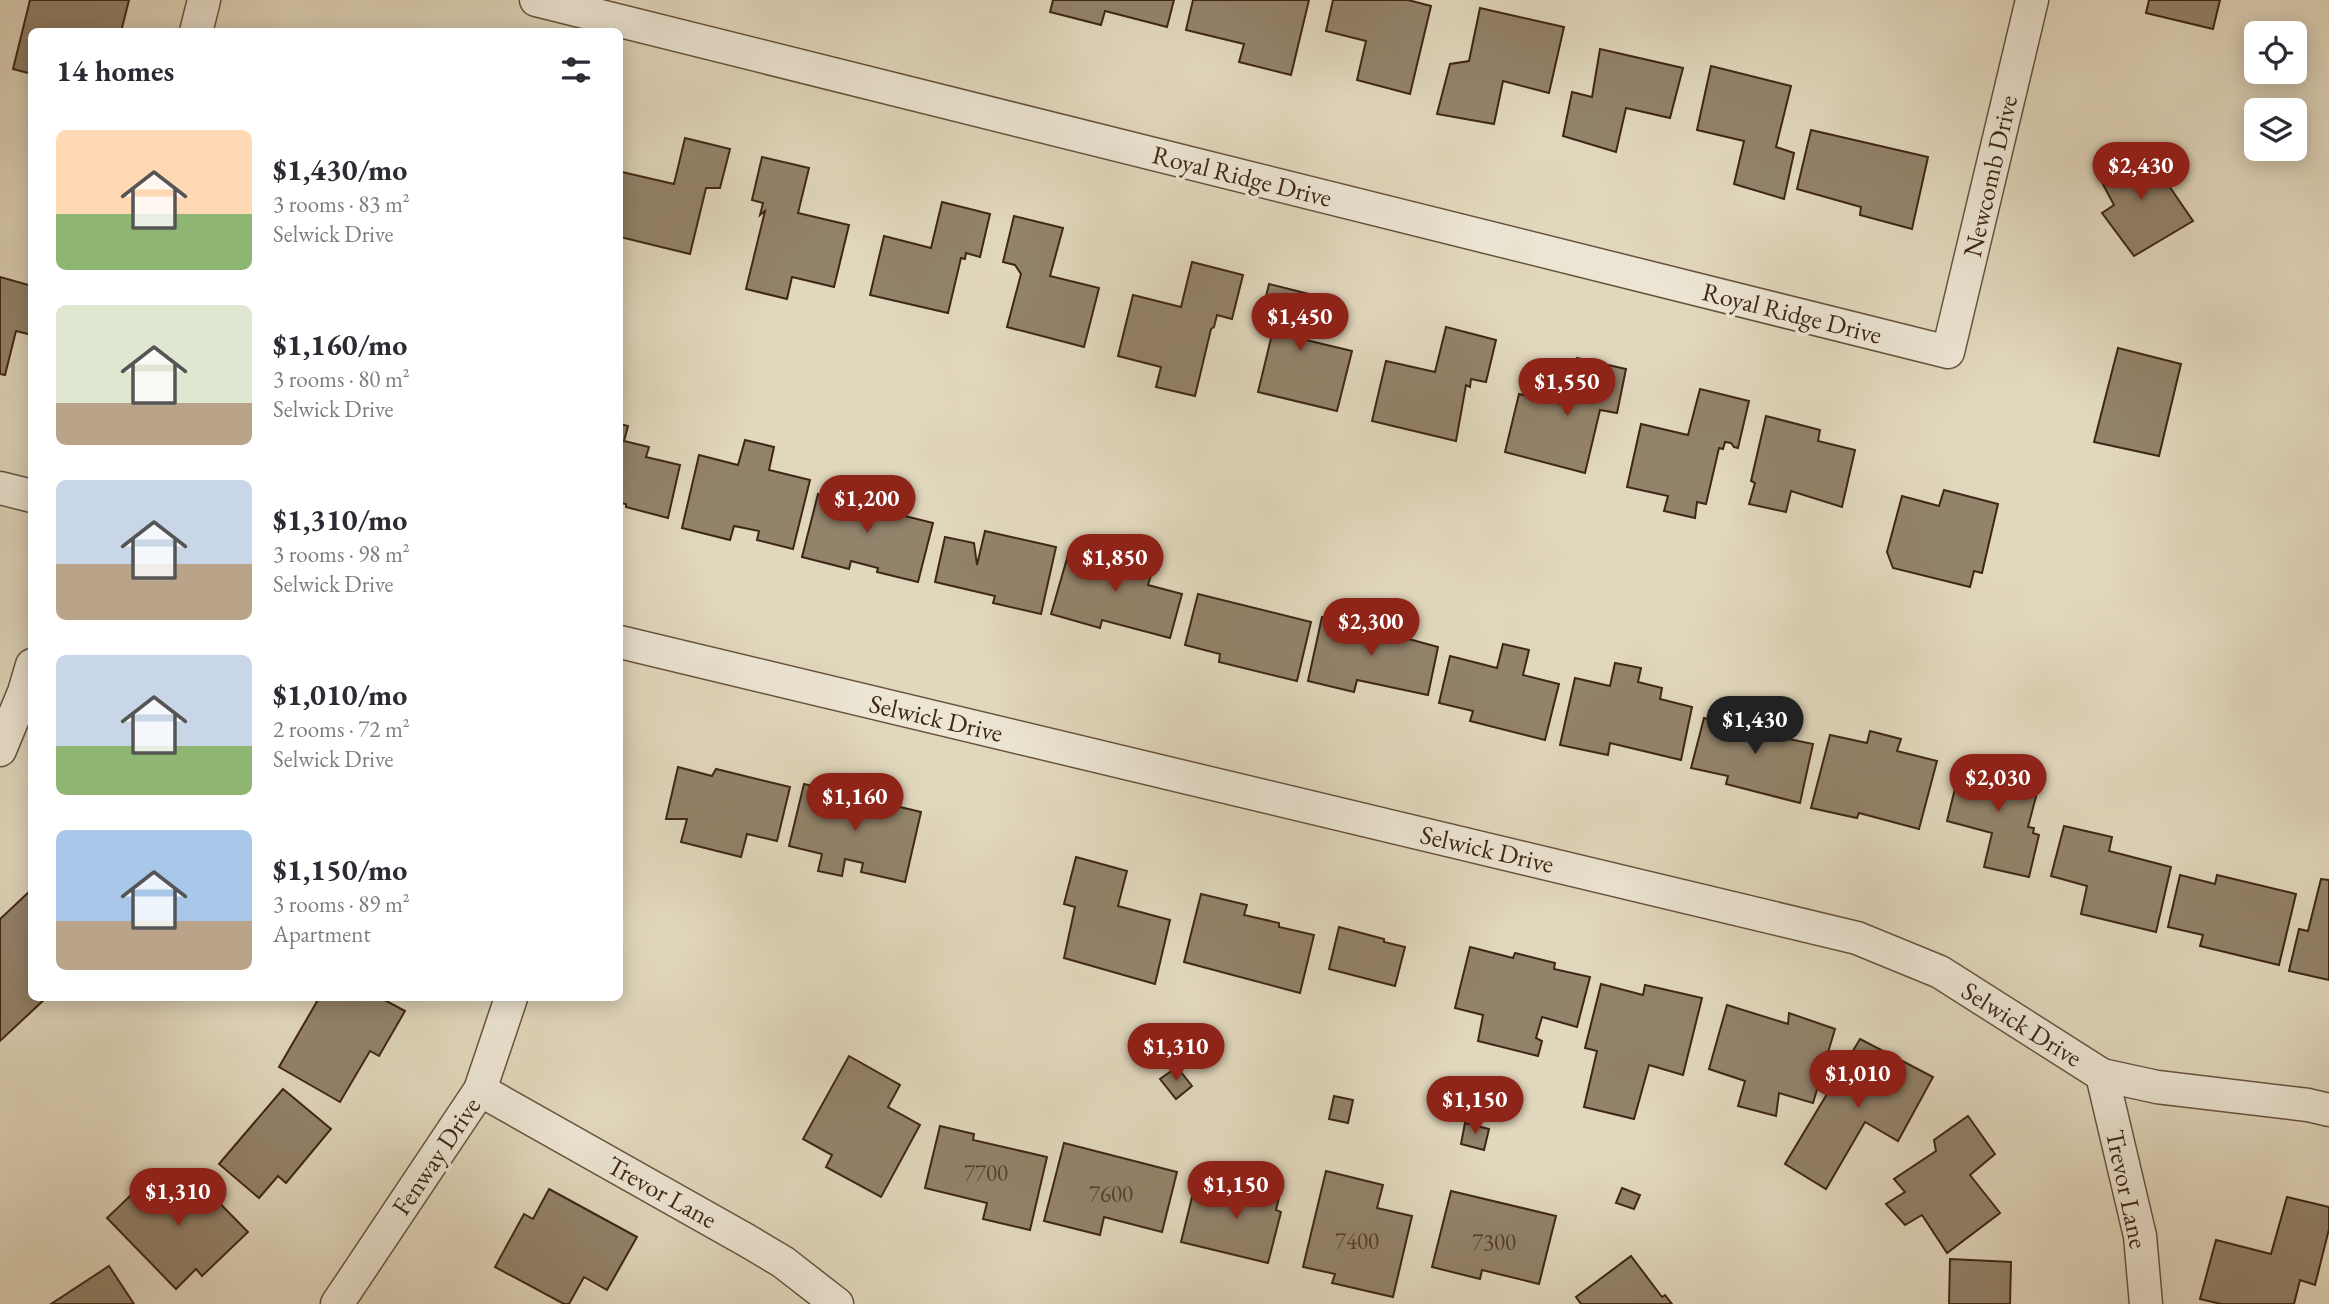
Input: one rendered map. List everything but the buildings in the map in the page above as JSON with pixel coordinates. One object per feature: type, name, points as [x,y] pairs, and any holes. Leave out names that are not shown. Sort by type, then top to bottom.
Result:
[{"type":"street","points":[[197,28],[204,0]]},
{"type":"street","name":"Royal Ridge Drive","points":[[536,0],[1948,352]]},
{"type":"street","name":"Newcomb Drive","points":[[1948,352],[2032,0]]},
{"type":"street","points":[[0,488],[28,495]]},
{"type":"street","name":"Selwick Drive","points":[[623,652],[1857,938],[1940,972],[2102,1075],[2157,1087],[2308,1105],[2329,1110]]},
{"type":"street","points":[[0,750],[28,678]]},
{"type":"street","name":"Fenway Drive","points":[[337,1304],[480,1090],[510,1001]]},
{"type":"street","name":"Trevor Lane","points":[[2102,1075],[2140,1236],[2146,1304]]},
{"type":"street","name":"Trevor Lane","points":[[480,1090],[783,1262],[837,1304]]}]
